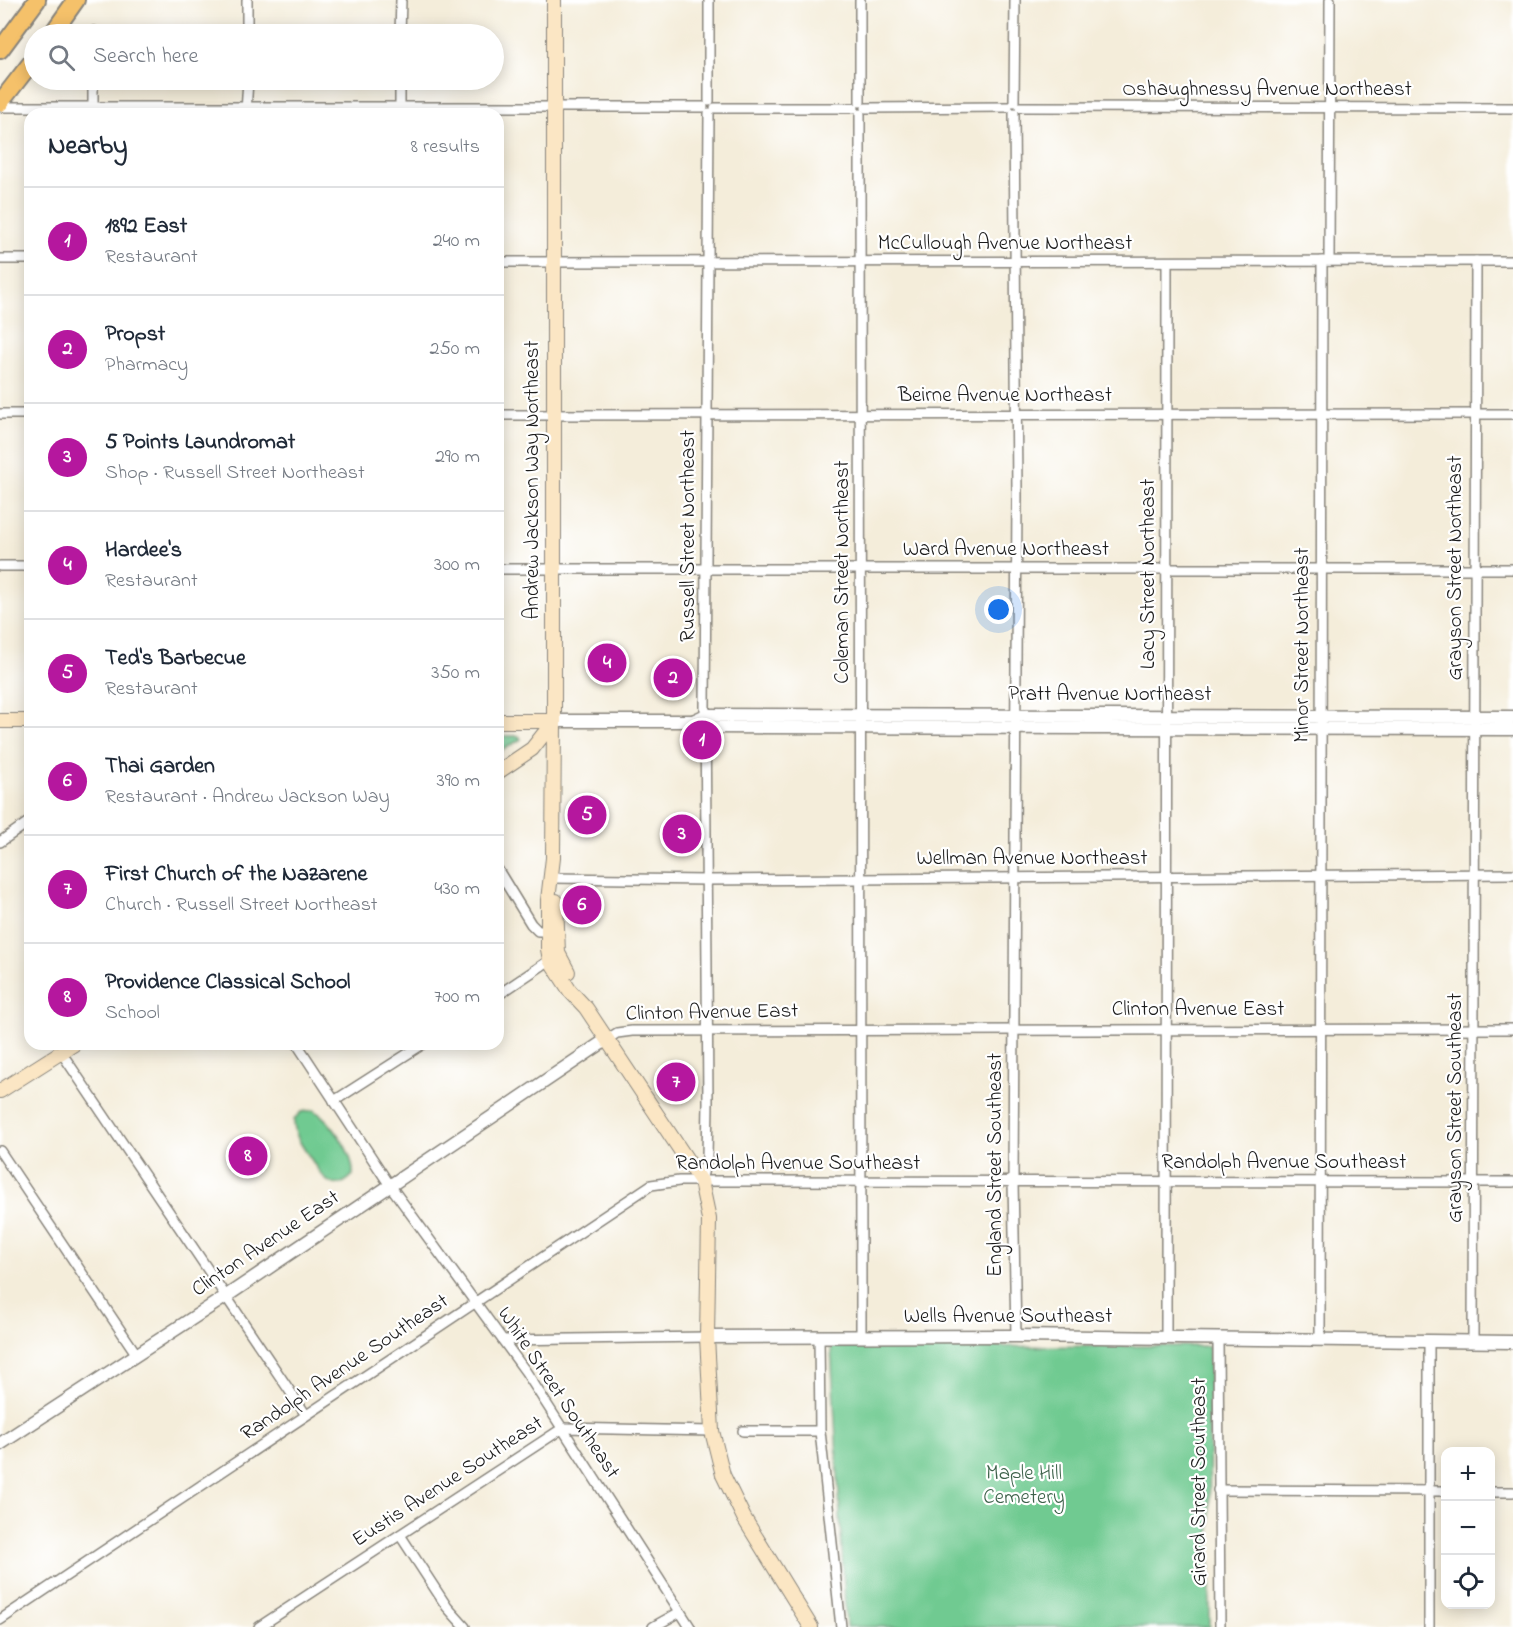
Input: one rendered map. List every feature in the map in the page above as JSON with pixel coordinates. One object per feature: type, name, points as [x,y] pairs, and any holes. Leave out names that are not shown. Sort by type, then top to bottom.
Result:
[{"type":"highway","points":[[0,50],[37,0]]},
{"type":"highway","points":[[59,24],[76,0]]},
{"type":"highway","points":[[0,105],[24,72]]},
{"type":"main road","name":"Andrew Jackson Way Northeast","points":[[550,960],[547,931],[548,900],[552,878],[554,721],[554,0]]},
{"type":"main road","points":[[0,721],[24,721]]},
{"type":"main road","points":[[504,721],[554,721]]},
{"type":"main road","points":[[504,768],[532,749],[554,721]]},
{"type":"main road","points":[[552,878],[556,899],[558,953],[579,989],[586,1008]]},
{"type":"main road","points":[[550,960],[570,991],[586,1008],[700,1181],[709,1219],[707,1337],[712,1431],[723,1475],[744,1518],[811,1627]]},
{"type":"main road","points":[[0,1091],[65,1050]]},
{"type":"street","points":[[247,0],[247,24]]},
{"type":"street","points":[[400,0],[400,24]]},
{"type":"street","name":"Russell Street Northeast","points":[[700,1181],[707,1157],[708,1102],[706,721],[709,0]]},
{"type":"street","name":"Coleman Street Northeast","points":[[860,0],[861,1336]]},
{"type":"street","name":"England Street Southeast","points":[[1014,0],[1013,262],[1016,568],[1013,1182],[1016,1336]]},
{"type":"street","name":"Minor Street Northeast","points":[[1320,1338],[1322,414],[1330,108],[1330,0]]},
{"type":"street","points":[[93,90],[93,108]]},
{"type":"street","points":[[246,108],[247,90]]},
{"type":"street","points":[[400,90],[400,108]]},
{"type":"street","name":"Oshaughnessy Avenue Northeast","points":[[0,105],[46,108]]},
{"type":"street","name":"Oshaughnessy Avenue Northeast","points":[[504,108],[1513,108]]},
{"type":"street","points":[[0,259],[24,259]]},
{"type":"street","name":"Grayson Street Northeast","points":[[1475,874],[1473,569],[1476,261]]},
{"type":"street","name":"McCullough Avenue Northeast","points":[[504,262],[1513,261]]},
{"type":"street","name":"Lacy Street Northeast","points":[[1166,1337],[1167,262]]},
{"type":"street","points":[[0,414],[24,414]]},
{"type":"street","name":"Beirne Avenue Northeast","points":[[504,415],[1513,414]]},
{"type":"street","points":[[0,566],[24,566]]},
{"type":"street","name":"Ward Avenue Northeast","points":[[504,569],[860,567],[1513,569]]},
{"type":"street","name":"Pratt Avenue Northeast","points":[[706,721],[1167,722],[1320,715],[1474,723],[1513,729]]},
{"type":"street","name":"Pratt Avenue Northeast","points":[[1167,722],[1320,729],[1474,723],[1513,717]]},
{"type":"street","points":[[554,721],[706,721]]},
{"type":"street","points":[[0,842],[24,825]]},
{"type":"street","name":"Grayson Street Southeast","points":[[1473,1342],[1475,874]]},
{"type":"street","name":"Wellman Avenue Northeast","points":[[552,878],[707,880],[1513,874]]},
{"type":"street","points":[[504,880],[531,924],[538,931],[547,931]]},
{"type":"street","points":[[504,991],[550,960]]},
{"type":"street","name":"Clinton Avenue East","points":[[0,1444],[225,1297],[389,1184],[618,1033],[632,1031],[1513,1029]]},
{"type":"street","name":"White Street Southeast","points":[[301,1050],[389,1184],[503,1340],[563,1428],[690,1627]]},
{"type":"street","points":[[334,1101],[414,1050]]},
{"type":"street","points":[[61,1053],[306,1415]]},
{"type":"street","points":[[0,1151],[136,1355]]},
{"type":"street","name":"Randolph Avenue Southeast","points":[[0,1620],[651,1185],[700,1181],[1513,1182]]},
{"type":"street","points":[[819,1336],[820,1431],[841,1627]]},
{"type":"street","name":"Wells Avenue Southeast","points":[[503,1340],[1016,1336],[1513,1342]]},
{"type":"street","name":"Girard Street Southeast","points":[[1218,1338],[1220,1627]]},
{"type":"street","points":[[1429,1342],[1430,1627]]},
{"type":"street","name":"Eustis Avenue Southeast","points":[[259,1627],[563,1428],[712,1431]]},
{"type":"street","points":[[743,1431],[820,1431]]},
{"type":"street","points":[[1218,1490],[1441,1491]]},
{"type":"street","points":[[1495,1492],[1513,1492]]},
{"type":"street","points":[[400,1535],[447,1607],[465,1627]]},
{"type":"street","points":[[653,1627],[681,1611]]},
{"type":"green space","points":[[504,736],[519,736],[521,739],[504,749]]},
{"type":"green space","points":[[314,1110],[335,1130],[350,1158],[353,1175],[339,1184],[328,1182],[297,1136],[294,1120],[301,1112]]},
{"type":"green space","name":"Maple Hill Cemetery","points":[[1209,1346],[1210,1627],[846,1627],[831,1347]]},
{"type":"place","name":"Hardee's","points":[[607,663]]},
{"type":"place","name":"Propst","points":[[673,678]]},
{"type":"place","name":"1892 East","points":[[702,740]]},
{"type":"place","name":"Ted's Barbecue","points":[[587,815]]},
{"type":"place","name":"5 Points Laundromat","points":[[682,834]]},
{"type":"place","name":"Thai Garden","points":[[582,905]]},
{"type":"place","name":"First Church of the Nazarene","points":[[676,1082]]},
{"type":"place","name":"Providence Classical School","points":[[248,1156]]}]
